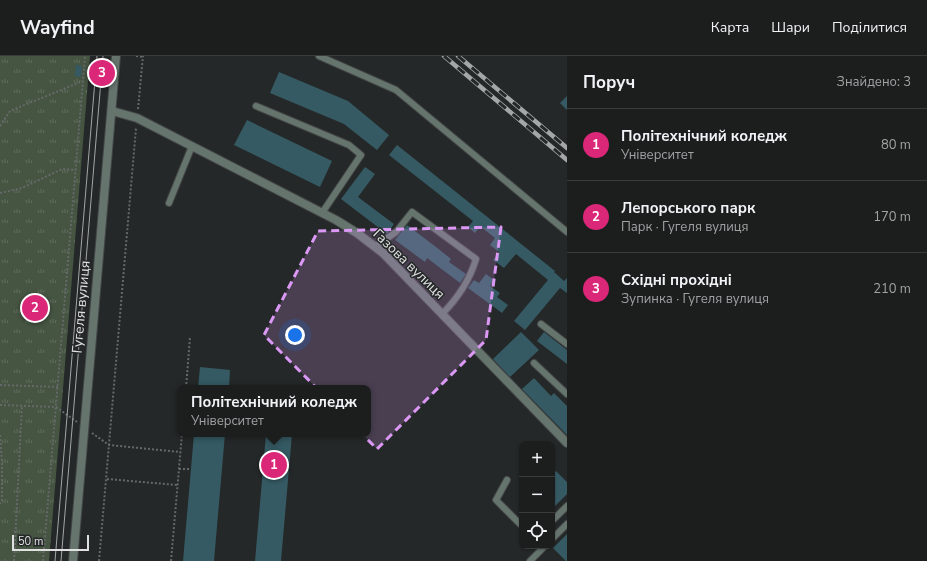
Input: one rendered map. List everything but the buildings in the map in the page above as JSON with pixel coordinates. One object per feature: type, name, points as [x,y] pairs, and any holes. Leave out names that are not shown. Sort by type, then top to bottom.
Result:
[{"type":"street","name":"Гугеля вулиця","points":[[73,561],[116,56]]},
{"type":"street","name":"Газова вулиця","points":[[112,111],[137,118],[322,213],[357,233],[383,253],[567,443]]},
{"type":"lane","points":[[319,56],[396,90],[567,232]]},
{"type":"lane","points":[[256,106],[349,145],[361,155],[322,213]]},
{"type":"lane","points":[[170,203],[192,146]]},
{"type":"lane","points":[[375,247],[396,232],[412,212],[476,259],[471,274],[450,306],[442,314]]},
{"type":"lane","points":[[541,324],[567,344]]},
{"type":"lane","points":[[534,363],[567,394]]},
{"type":"lane","points":[[507,480],[496,500],[519,523]]},
{"type":"lane","points":[[555,518],[567,506]]},
{"type":"lane","points":[[555,536],[567,524]]},
{"type":"lane","points":[[530,561],[542,549]]},
{"type":"path","points":[[43,561],[86,56]]},
{"type":"path","points":[[99,561],[143,56],[136,56]]},
{"type":"path","points":[[0,126],[10,111],[83,81]]},
{"type":"path","points":[[0,193],[22,188],[62,169],[76,170]]},
{"type":"path","points":[[186,385],[190,337]]},
{"type":"path","points":[[0,385],[58,387]]},
{"type":"path","points":[[0,405],[56,407]]},
{"type":"path","points":[[14,561],[22,406]]},
{"type":"path","points":[[0,436],[2,500],[0,504]]},
{"type":"path","points":[[171,561],[182,437]]},
{"type":"path","points":[[109,445],[180,452]]},
{"type":"path","points":[[179,468],[191,469]]},
{"type":"path","points":[[106,479],[177,485]]},
{"type":"highlighted area","points":[[501,227],[486,340],[377,449],[264,335],[318,231]]},
{"type":"green space","points":[[0,56],[90,56],[49,561],[0,561]]},
{"type":"tram line","points":[[55,561],[97,56]]},
{"type":"tram line","points":[[61,561],[103,56]]},
{"type":"railway","points":[[444,56],[567,160]]},
{"type":"railway","points":[[458,56],[567,148]]},
{"type":"place","name":"Східні прохідні","points":[[102,73]]},
{"type":"place","name":"Лепорського парк","points":[[35,308]]},
{"type":"place","name":"Політехнічний коледж","points":[[274,465]]}]
